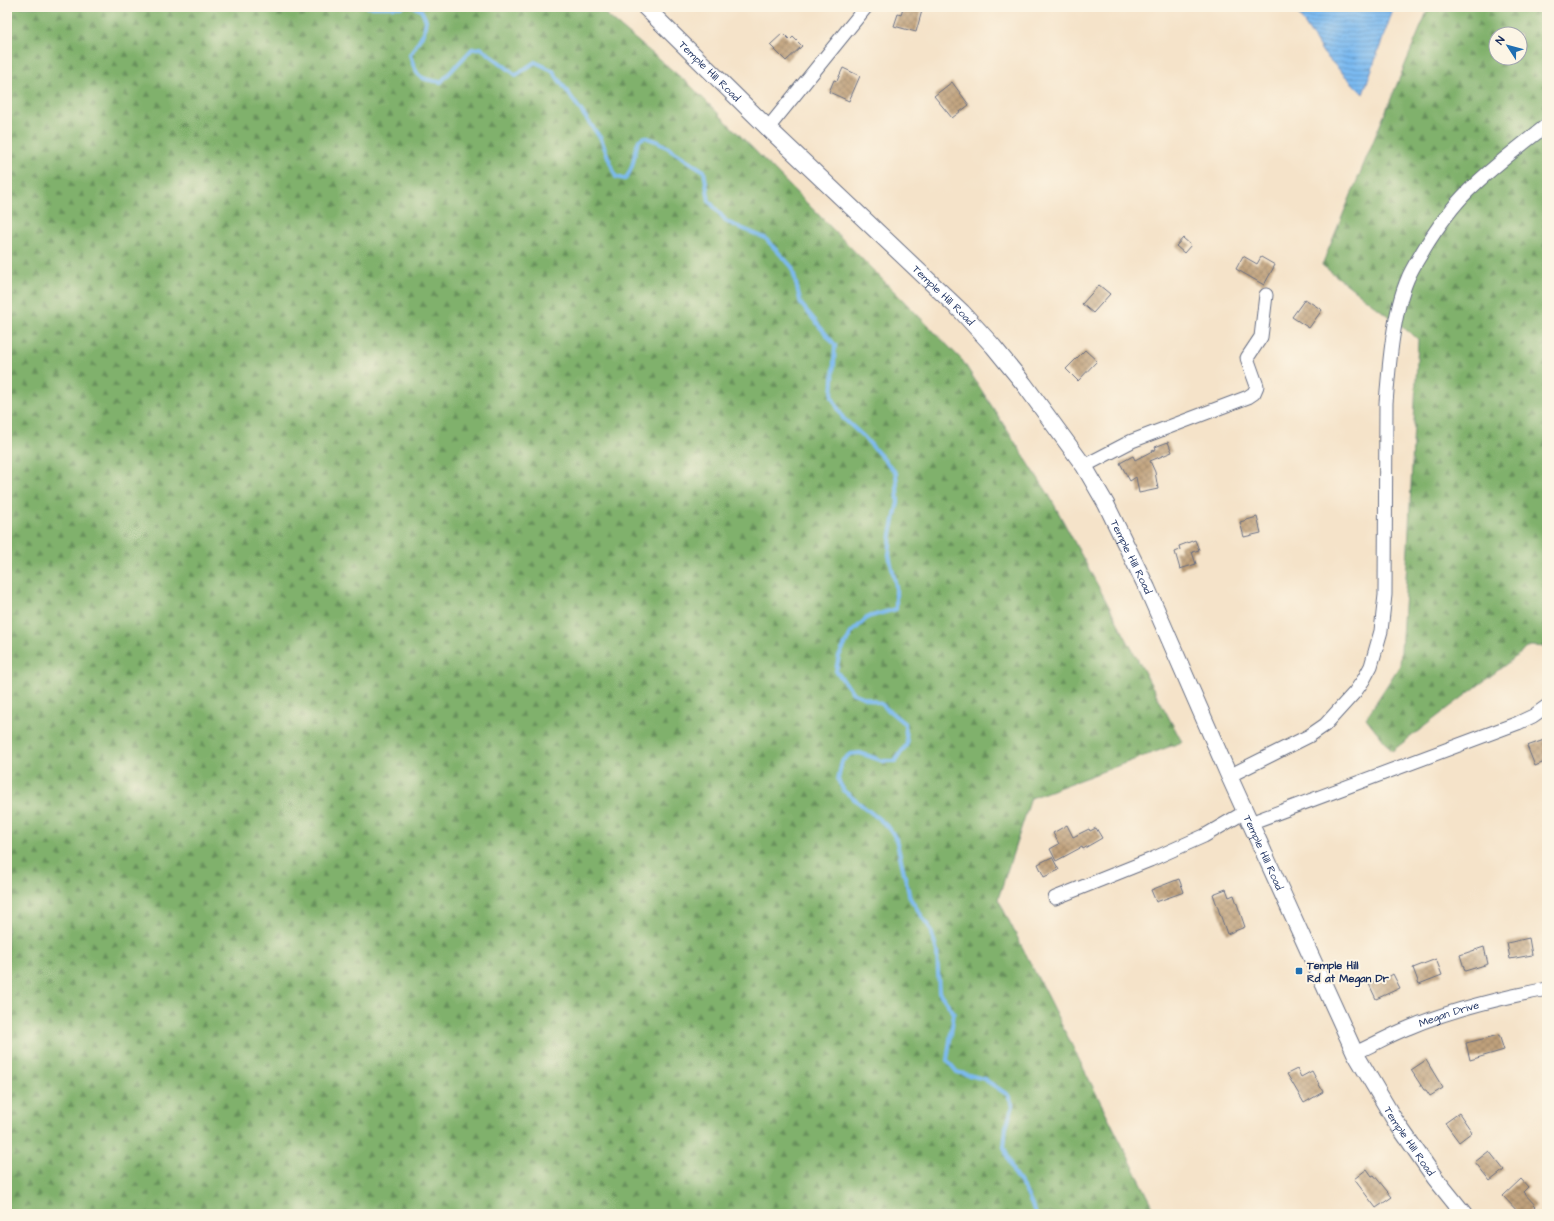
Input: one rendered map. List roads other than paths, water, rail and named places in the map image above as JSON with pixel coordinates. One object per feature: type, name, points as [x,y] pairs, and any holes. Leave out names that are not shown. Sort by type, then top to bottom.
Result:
[{"type":"main road","name":"Temple Hill Road","points":[[645,7],[768,128],[928,279],[967,318],[993,346],[1024,384],[1084,466],[1106,504],[1147,588],[1247,817],[1356,1053],[1394,1119],[1435,1178],[1464,1214]]},
{"type":"street","points":[[768,128],[866,7]]},
{"type":"street","points":[[1229,776],[1309,736],[1325,725],[1347,703],[1364,679],[1371,666],[1381,631],[1385,595],[1386,403],[1388,378],[1396,322],[1407,279],[1439,226],[1464,196],[1491,170],[1547,125]]},
{"type":"street","points":[[1084,466],[1132,441],[1248,397],[1254,393],[1257,386],[1247,358],[1261,337],[1266,295]]},
{"type":"street","points":[[1055,898],[1142,863],[1247,817],[1518,723],[1533,716],[1547,706]]},
{"type":"street","name":"Megan Drive","points":[[1356,1053],[1408,1028],[1450,1012],[1490,1001],[1547,989]]},
{"type":"water","points":[[1294,7],[1394,7],[1363,94],[1324,54]]},
{"type":"waterway","points":[[368,7],[403,7]]},
{"type":"waterway","points":[[414,7],[421,10],[426,20],[424,32],[410,55],[417,72],[423,78],[441,82],[472,49],[481,48],[516,75],[535,62],[552,70],[601,139],[616,177],[625,179],[631,169],[639,140],[645,137],[659,142],[704,171],[709,201],[727,222],[765,238],[792,267],[801,304],[835,345],[832,397],[843,418],[864,437],[896,473],[898,502],[891,534],[889,555],[896,586],[896,609],[868,617],[851,633],[839,656],[836,671],[853,693],[881,704],[905,724],[907,744],[895,761],[883,761],[860,753],[850,754],[842,761],[838,780],[844,791],[890,829],[896,839],[910,898],[931,930],[937,952],[939,992],[954,1013],[947,1060],[957,1072],[984,1079],[1008,1095],[1013,1106],[1006,1127],[1004,1147],[1014,1174],[1025,1190],[1036,1214]]},
{"type":"place","name":"Temple Hill Rd at Megan Dr","points":[[1299,971]]}]
